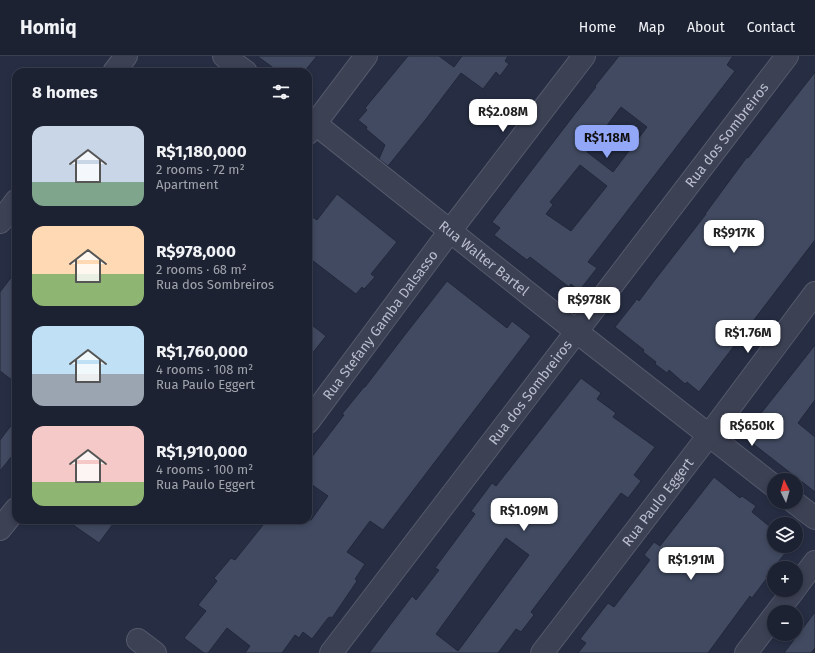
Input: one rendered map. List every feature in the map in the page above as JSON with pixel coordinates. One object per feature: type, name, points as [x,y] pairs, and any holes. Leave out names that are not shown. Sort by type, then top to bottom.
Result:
[{"type":"street","points":[[117,68],[126,56]]},
{"type":"street","points":[[224,56],[240,68]]},
{"type":"street","points":[[312,123],[366,56]]},
{"type":"street","name":"Rua Stefany Gamba Dalsasso","points":[[312,417],[450,231],[584,56]]},
{"type":"street","name":"Rua dos Sombreiros","points":[[331,653],[787,56]]},
{"type":"street","name":"Rua Walter Bartel","points":[[312,127],[450,231],[767,481]]},
{"type":"street","points":[[0,222],[12,206]]},
{"type":"street","name":"Rua Paulo Eggert","points":[[542,653],[709,435],[815,293]]},
{"type":"street","points":[[803,509],[815,518]]},
{"type":"street","points":[[0,529],[12,514]]},
{"type":"street","points":[[803,578],[815,562]]},
{"type":"street","points":[[782,605],[789,597]]},
{"type":"street","points":[[746,653],[767,625]]},
{"type":"building","points":[[257,56],[317,56],[307,68],[274,68]]},
{"type":"building","points":[[408,56],[439,56],[454,67],[462,56],[508,56],[505,61],[509,64],[500,76],[496,72],[483,89],[461,73],[388,166],[379,159],[385,145],[358,120],[367,110],[365,108]]},
{"type":"building","points":[[619,56],[733,56],[727,65],[735,71],[588,262],[597,268],[579,291],[571,284],[569,287],[530,257],[527,260],[494,235],[500,228],[492,222],[596,87],[595,86]],"holes":[[[621,107],[647,127],[613,172],[587,152]],[[580,165],[607,186],[571,231],[546,214],[553,205],[550,202]]]},
{"type":"building","points":[[815,72],[815,240],[699,392],[687,382],[685,384],[669,370],[667,373],[655,364],[656,362],[643,352],[644,350],[615,327],[637,299],[639,301],[706,214],[747,157],[748,158]]},
{"type":"building","points":[[337,194],[397,242],[371,274],[375,277],[364,289],[362,287],[356,294],[312,260],[312,217],[317,220]]},
{"type":"building","points":[[12,276],[12,380],[0,371],[0,292]]},
{"type":"building","points":[[447,281],[507,328],[512,321],[531,336],[383,530],[370,521],[347,552],[365,564],[355,579],[357,581],[332,618],[328,618],[312,639],[303,632],[299,638],[295,635],[282,653],[245,653],[250,646],[227,628],[208,653],[204,653],[184,638],[206,611],[198,605],[217,581],[214,578],[231,558],[235,560],[264,524],[312,524],[312,519],[328,496],[312,485],[312,457],[344,415],[342,414],[365,387]]},
{"type":"building","points":[[312,325],[326,336],[312,354]]},
{"type":"building","points":[[815,345],[815,400],[798,423],[815,437],[815,492],[803,483],[803,473],[791,473],[743,436]]},
{"type":"building","points":[[581,378],[601,393],[597,399],[616,413],[613,417],[655,447],[634,475],[641,481],[628,498],[621,493],[531,612],[534,615],[521,632],[516,629],[498,653],[369,653],[412,596],[416,600],[439,570],[435,568],[475,514],[471,511],[492,483],[496,486]],"holes":[[[506,538],[529,555],[458,651],[436,634]]]},
{"type":"building","points":[[12,424],[12,456],[0,471],[0,440]]},
{"type":"building","points":[[714,477],[740,498],[742,496],[756,506],[752,512],[767,524],[767,553],[785,553],[779,561],[767,561],[767,578],[752,598],[750,596],[708,653],[578,653],[586,643],[580,639],[608,603],[614,607],[650,560],[644,555],[654,542],[660,546]]},
{"type":"building","points":[[72,524],[113,524],[99,543]]},
{"type":"building","points":[[815,612],[815,648],[811,653],[784,653],[793,641],[803,641],[803,628]]}]
